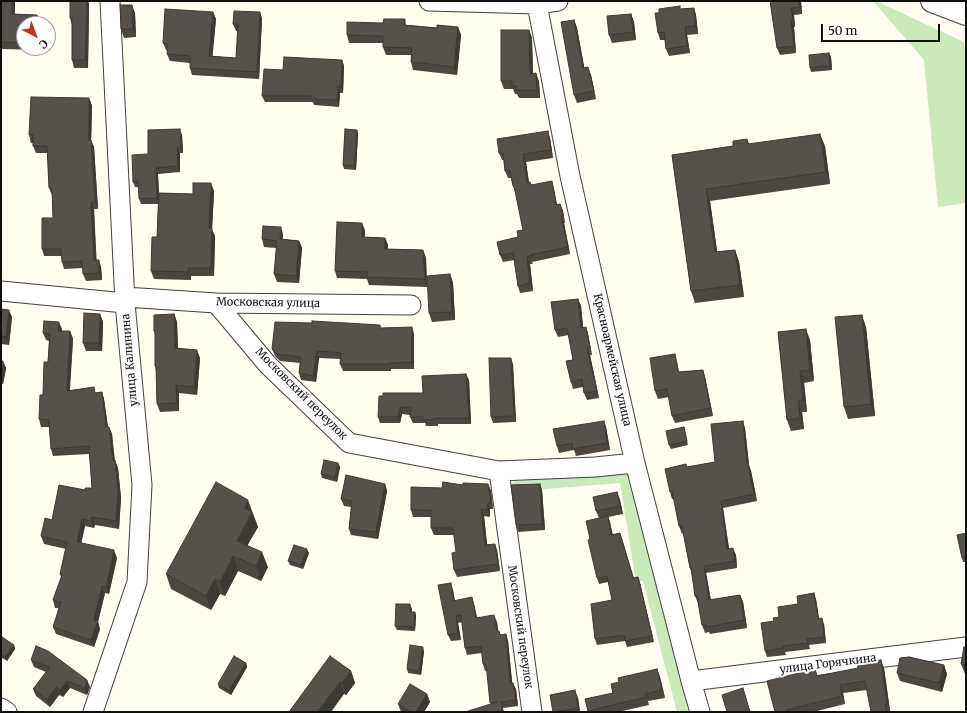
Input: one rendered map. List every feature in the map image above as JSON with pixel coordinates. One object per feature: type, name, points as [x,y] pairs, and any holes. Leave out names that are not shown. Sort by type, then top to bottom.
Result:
[{"type":"street","name":"улица Калинина","points":[[92,712],[137,582],[142,485],[125,300],[110,1]]},
{"type":"street","points":[[429,1],[537,4],[558,1]]},
{"type":"street","points":[[932,1],[966,14]]},
{"type":"street","name":"Красноармейская улица","points":[[537,4],[570,176],[635,464],[700,712]]},
{"type":"street","name":"Московская улица","points":[[1,291],[125,300],[216,303],[411,305]]},
{"type":"street","name":"Московский переулок","points":[[216,303],[268,365],[349,443],[499,471],[635,464]]},
{"type":"street","name":"Московский переулок","points":[[499,471],[532,712]]},
{"type":"street","name":"улица Горячкина","points":[[691,680],[966,646]]},
{"type":"street","points":[[1,708],[7,712]]},
{"type":"green space","points":[[873,1],[876,1],[964,42],[966,58],[966,203],[938,207],[924,60]]},
{"type":"green space","points":[[623,472],[628,474],[693,712],[677,712],[643,581],[636,582],[620,483],[508,492],[509,485],[515,481]]},
{"type":"building","points":[[1,1],[12,1],[12,14],[37,15],[16,16],[16,43],[1,42]]},
{"type":"building","points":[[70,1],[87,1],[85,60],[72,60],[72,18],[70,18]]},
{"type":"building","points":[[770,1],[799,1],[800,7],[791,8],[794,46],[777,48]]},
{"type":"building","points":[[120,5],[132,5],[133,29],[121,29]]},
{"type":"building","points":[[680,6],[680,9],[694,8],[695,26],[685,27],[687,46],[666,49],[664,32],[658,33],[655,13],[659,13],[659,9]]},
{"type":"building","points":[[165,9],[213,12],[209,56],[236,58],[238,24],[233,24],[234,11],[260,12],[257,72],[190,68],[190,56],[167,54],[168,44],[163,43]]},
{"type":"building","points":[[631,14],[633,32],[609,35],[607,16]]},
{"type":"building","points":[[384,19],[405,19],[404,25],[437,28],[437,25],[458,27],[454,67],[411,62],[412,48],[383,47],[383,36],[347,35],[347,22],[383,23]]},
{"type":"building","points":[[574,20],[583,68],[588,67],[594,91],[574,95],[561,22]]},
{"type":"building","points":[[501,30],[529,30],[530,74],[536,73],[537,90],[516,90],[516,86],[512,86],[512,81],[501,81]]},
{"type":"building","points":[[829,53],[830,66],[810,68],[809,55]]},
{"type":"building","points":[[284,57],[342,60],[341,86],[338,86],[337,100],[311,99],[311,96],[262,96],[264,69],[283,70]]},
{"type":"building","points":[[31,97],[89,98],[89,140],[91,140],[95,202],[91,202],[94,260],[99,260],[99,273],[83,274],[82,261],[62,262],[61,249],[42,249],[42,218],[53,218],[52,188],[49,188],[47,146],[33,146],[33,135],[29,135]]},
{"type":"building","points":[[180,129],[181,148],[177,148],[178,166],[156,168],[157,198],[139,199],[138,181],[133,182],[132,155],[148,154],[148,130]]},
{"type":"building","points":[[345,129],[357,130],[354,166],[343,165]]},
{"type":"building","points":[[548,131],[551,150],[523,154],[527,183],[530,182],[531,185],[552,181],[556,205],[560,204],[563,215],[561,216],[568,247],[530,255],[527,257],[530,283],[518,286],[513,253],[500,255],[497,242],[518,237],[517,231],[523,230],[510,170],[505,171],[503,153],[499,153],[497,139]]},
{"type":"building","points":[[820,134],[826,172],[706,189],[715,252],[735,250],[740,285],[691,291],[672,155],[733,146],[733,141],[747,139],[748,144]]},
{"type":"building","points":[[193,183],[211,183],[209,228],[212,228],[211,268],[188,268],[188,272],[151,271],[152,237],[157,237],[159,193],[193,194]]},
{"type":"building","points":[[337,222],[362,223],[362,237],[385,238],[384,249],[423,250],[425,279],[367,277],[367,272],[335,271]]},
{"type":"building","points":[[263,226],[281,227],[280,239],[299,241],[296,276],[274,274],[277,241],[262,239]]},
{"type":"building","points":[[450,274],[452,312],[429,313],[427,276]]},
{"type":"building","points":[[578,299],[581,328],[586,327],[590,348],[587,348],[597,391],[584,393],[582,379],[571,382],[566,361],[573,360],[567,328],[555,330],[551,302]]},
{"type":"building","points":[[1,309],[9,310],[6,337],[1,336]]},
{"type":"building","points":[[84,313],[100,314],[99,343],[83,343]]},
{"type":"building","points":[[174,314],[175,348],[197,350],[194,387],[176,385],[177,403],[157,404],[154,315]]},
{"type":"building","points":[[862,315],[871,404],[844,407],[835,317]]},
{"type":"building","points":[[44,321],[59,322],[58,331],[70,331],[67,391],[94,387],[95,393],[102,392],[106,427],[109,427],[113,461],[115,460],[118,491],[116,521],[92,517],[91,521],[82,519],[77,542],[114,550],[106,587],[102,586],[94,620],[98,621],[91,640],[53,627],[61,602],[53,600],[62,575],[60,574],[67,542],[41,536],[45,518],[52,520],[59,485],[85,490],[85,488],[92,488],[89,446],[51,449],[49,420],[39,419],[40,395],[43,395],[44,362],[48,362],[50,334],[43,333]]},
{"type":"building","points":[[312,321],[380,325],[380,328],[412,327],[412,362],[388,364],[340,364],[341,353],[317,351],[313,376],[299,373],[301,357],[277,354],[272,349],[275,322],[312,323]]},
{"type":"building","points":[[806,329],[810,370],[800,371],[803,400],[798,401],[800,418],[787,420],[778,332]]},
{"type":"building","points":[[675,354],[678,372],[703,370],[710,408],[672,416],[667,389],[655,391],[650,358]]},
{"type":"building","points":[[489,358],[511,358],[514,416],[491,417]]},
{"type":"building","points":[[1,361],[3,361],[1,375]]},
{"type":"building","points":[[466,374],[469,418],[435,418],[423,420],[423,417],[410,417],[411,408],[400,407],[398,417],[378,417],[379,396],[383,396],[383,393],[423,393],[422,376]]},
{"type":"building","points":[[604,421],[607,443],[573,449],[572,443],[557,446],[553,429]]},
{"type":"building","points":[[743,421],[747,464],[754,494],[721,501],[727,549],[733,548],[735,561],[704,566],[709,600],[740,595],[744,620],[707,627],[707,625],[702,625],[682,526],[679,526],[672,491],[670,492],[665,469],[686,464],[687,467],[715,462],[711,424]]},
{"type":"building","points":[[684,427],[687,441],[669,445],[666,431]]},
{"type":"building","points":[[324,460],[338,463],[335,477],[321,474]]},
{"type":"building","points":[[346,475],[385,484],[376,532],[349,529],[352,501],[341,499]]},
{"type":"building","points":[[216,482],[248,500],[244,508],[252,512],[237,541],[262,552],[256,566],[233,556],[220,582],[215,579],[206,596],[166,574]]},
{"type":"building","points":[[443,482],[463,485],[463,483],[488,484],[491,502],[488,503],[487,510],[481,509],[485,545],[495,544],[498,564],[454,570],[452,553],[456,552],[453,528],[431,528],[431,510],[411,510],[411,487],[442,488]]},
{"type":"building","points":[[540,484],[542,524],[516,525],[511,485]]},
{"type":"building","points":[[617,492],[620,506],[596,511],[593,497]]},
{"type":"building","points":[[608,516],[611,535],[620,533],[633,578],[638,577],[652,636],[625,641],[624,635],[595,639],[591,604],[612,600],[607,576],[597,578],[588,540],[590,539],[586,521]]},
{"type":"building","points":[[966,533],[966,557],[962,558],[957,535]]},
{"type":"building","points":[[294,545],[307,549],[301,565],[288,561]]},
{"type":"building","points":[[451,583],[453,601],[472,597],[476,618],[494,615],[497,631],[499,631],[500,635],[506,634],[510,683],[513,683],[516,700],[501,702],[502,712],[465,712],[497,702],[490,703],[486,664],[483,664],[481,646],[465,648],[461,615],[456,616],[458,633],[448,635],[438,585]]},
{"type":"building","points":[[814,593],[818,619],[822,618],[824,637],[807,639],[808,643],[783,646],[783,648],[765,651],[761,623],[774,621],[773,618],[779,617],[778,607],[798,604],[797,596]]},
{"type":"building","points":[[396,604],[410,604],[410,612],[415,612],[414,627],[395,626]]},
{"type":"building","points":[[2,637],[14,645],[5,657],[1,654]]},
{"type":"building","points":[[410,645],[423,647],[419,671],[407,669]]},
{"type":"building","points":[[36,646],[48,651],[87,680],[85,688],[67,681],[60,690],[56,687],[47,699],[33,689],[50,667],[31,660]]},
{"type":"building","points":[[964,647],[966,647],[966,665],[961,664]]},
{"type":"building","points":[[234,656],[246,663],[229,691],[218,684]]},
{"type":"building","points":[[330,656],[351,671],[342,683],[340,682],[317,712],[289,712]]},
{"type":"building","points":[[909,657],[944,665],[939,683],[897,673],[900,658]]},
{"type":"building","points":[[881,660],[887,712],[871,712],[865,681],[840,685],[842,696],[786,710],[787,712],[775,712],[767,681],[815,669],[817,676],[858,668],[857,663]]},
{"type":"building","points":[[657,669],[662,690],[645,694],[646,697],[588,711],[585,699],[613,693],[611,684],[619,682],[618,678]]},
{"type":"building","points":[[410,684],[427,694],[416,712],[411,712],[398,704]]},
{"type":"building","points":[[743,688],[750,712],[727,712],[722,695]]},
{"type":"building","points":[[575,690],[578,708],[553,712],[550,695]]}]
